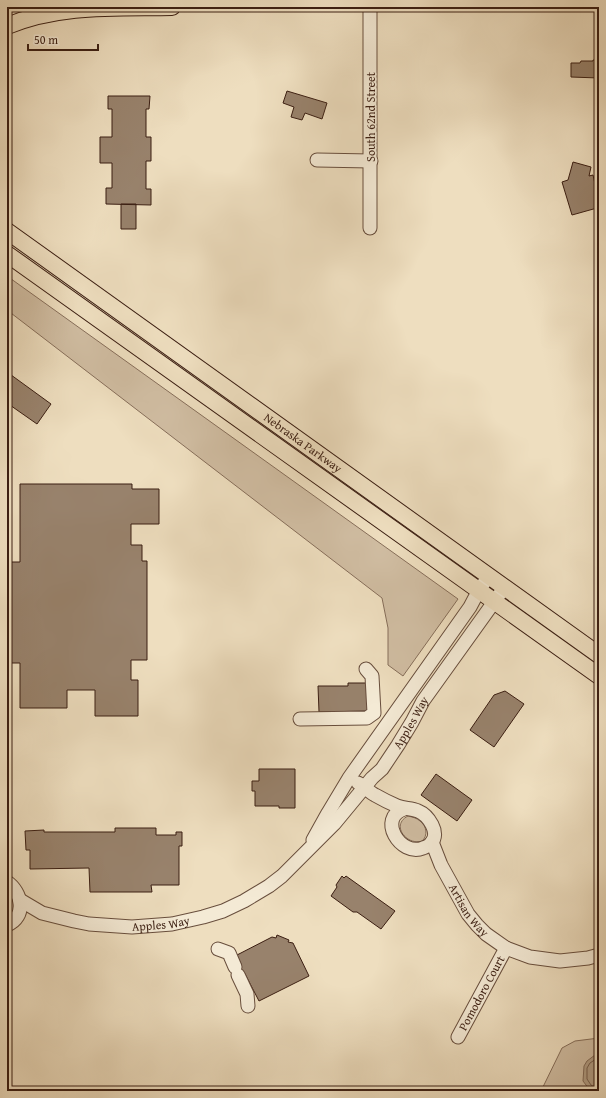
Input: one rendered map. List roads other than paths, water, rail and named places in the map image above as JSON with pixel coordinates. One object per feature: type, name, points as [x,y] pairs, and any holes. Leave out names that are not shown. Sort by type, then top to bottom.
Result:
[{"type":"main road","points":[[7,26],[45,14],[87,8],[172,7]]},
{"type":"main road","name":"Nebraska Parkway","points":[[7,231],[599,655]]},
{"type":"main road","name":"Nebraska Parkway","points":[[7,254],[599,676]]},
{"type":"street","name":"South 62nd Street","points":[[370,7],[370,228]]},
{"type":"street","points":[[317,160],[371,161]]},
{"type":"street","name":"Apples Way","points":[[308,850],[349,778],[466,613],[489,576]]},
{"type":"street","name":"Apples Way","points":[[20,900],[42,913],[89,924],[132,927],[172,924],[204,917],[223,911],[244,901],[269,886],[282,876],[369,791],[412,722],[423,701],[504,588]]},
{"type":"street","points":[[300,719],[367,718],[374,713],[372,676],[366,669]]},
{"type":"street","points":[[349,778],[369,791],[404,809],[417,811],[422,814],[430,822],[434,836],[429,845],[420,849],[410,849],[405,847],[394,834],[392,820],[395,814],[404,809]]},
{"type":"street","points":[[369,791],[392,820]]},
{"type":"street","name":"Artisan Way","points":[[432,842],[443,870],[465,909],[486,934],[506,948],[530,957],[560,961],[588,958],[599,955]]},
{"type":"street","points":[[7,882],[13,886],[20,900],[19,912],[12,922]]},
{"type":"street","name":"Apples Way","points":[[12,922],[42,913]]},
{"type":"street","name":"Pomodoro Court","points":[[458,1037],[506,948]]},
{"type":"street","points":[[218,949],[229,954],[247,994],[248,1006]]},
{"type":"water","points":[[599,1052],[598,1091],[589,1089],[583,1081],[584,1066],[587,1061]]}]
